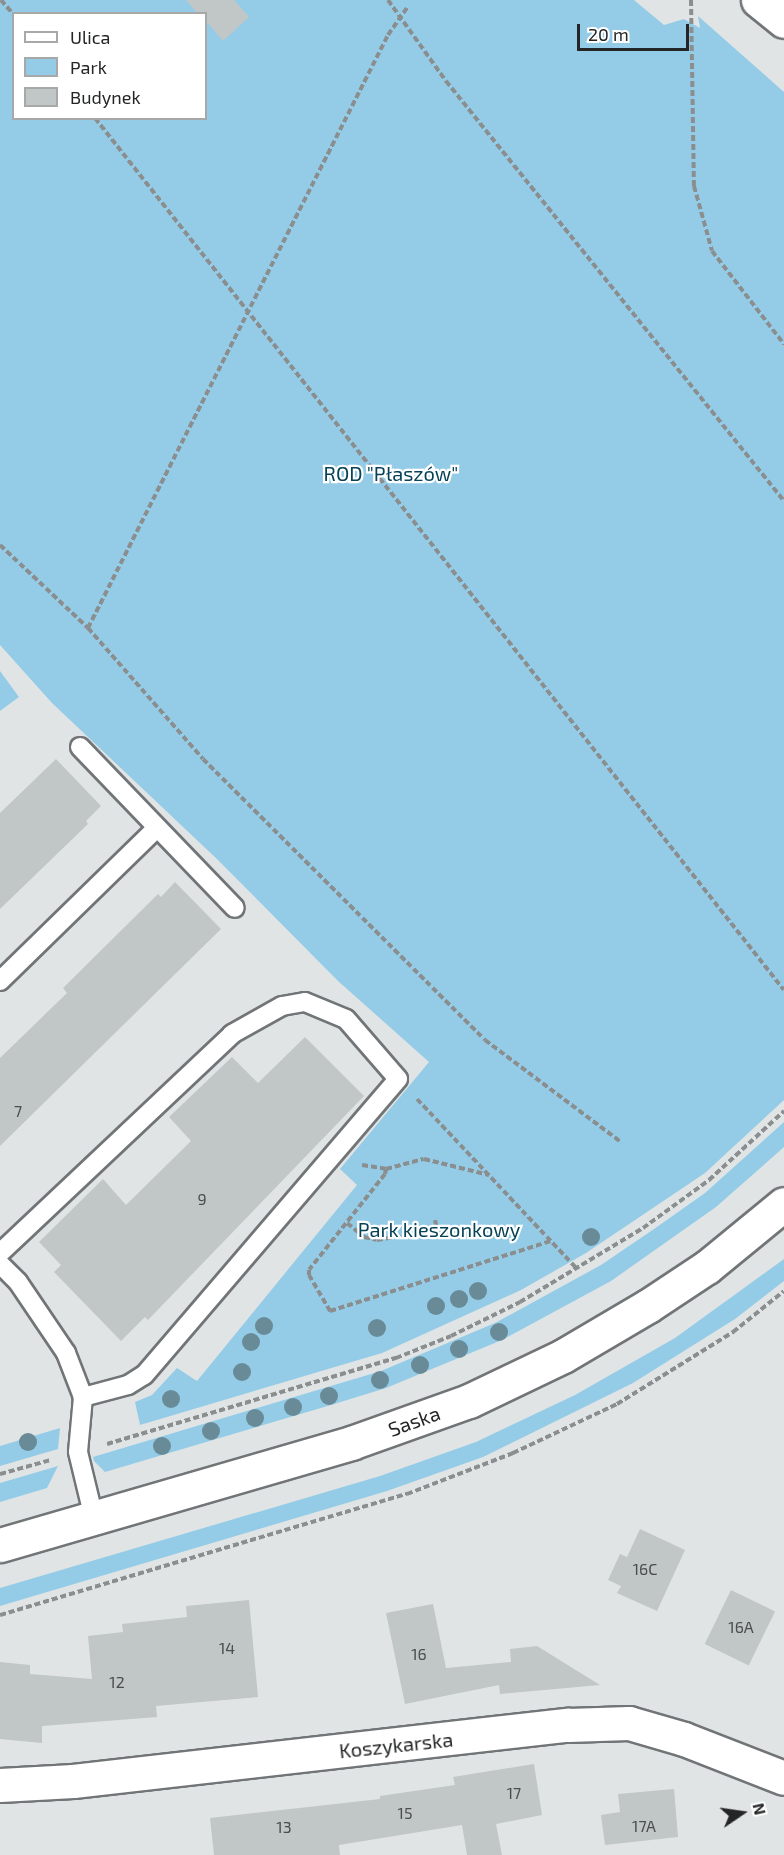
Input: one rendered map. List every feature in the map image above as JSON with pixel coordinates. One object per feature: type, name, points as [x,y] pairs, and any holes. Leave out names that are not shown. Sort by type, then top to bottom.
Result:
[{"type":"street","points":[[758,0],[784,21]]},
{"type":"street","name":"Saska","points":[[0,1545],[351,1443],[480,1396],[563,1356],[648,1306],[707,1267],[784,1204]]},
{"type":"street","name":"Koszykarska","points":[[0,1785],[73,1781],[568,1725],[629,1723],[684,1738],[784,1778]]},
{"type":"lane","points":[[80,747],[235,908]]},
{"type":"lane","points":[[0,981],[157,828]]},
{"type":"lane","points":[[0,1253],[232,1034],[282,1006],[305,1002],[346,1019],[398,1079],[334,1157],[144,1375],[128,1385],[83,1397]]},
{"type":"lane","points":[[0,1264],[18,1282],[66,1353],[83,1397],[78,1452],[94,1518]]},
{"type":"path","points":[[1,0],[12,13]]},
{"type":"path","points":[[388,0],[446,81],[784,501]]},
{"type":"path","points":[[691,0],[697,197],[712,251],[784,344]]},
{"type":"path","points":[[88,628],[399,13],[406,8]]},
{"type":"path","points":[[97,120],[784,990]]},
{"type":"path","points":[[0,545],[88,628],[204,759],[485,1040],[622,1143]]},
{"type":"path","points":[[418,1101],[578,1269]]},
{"type":"path","points":[[0,1474],[396,1358],[451,1336],[578,1269],[709,1180],[784,1111]]},
{"type":"path","points":[[334,1157],[346,1163],[386,1168],[424,1159],[490,1175]]},
{"type":"path","points":[[386,1168],[386,1174],[309,1270],[330,1311],[550,1241]]},
{"type":"path","points":[[435,1220],[439,1239]]},
{"type":"path","points":[[346,1223],[364,1237],[377,1240],[437,1230]]},
{"type":"path","points":[[0,1614],[407,1494],[513,1453],[617,1404],[733,1332],[784,1291]]},
{"type":"green space","name":"ROD \"Płaszów\"","points":[[0,0],[634,0],[664,25],[684,19],[700,28],[698,16],[784,92],[784,1100],[705,1173],[586,1253],[521,1290],[382,1353],[140,1425],[135,1402],[152,1395],[177,1368],[197,1381],[357,1185],[340,1169],[429,1062],[338,981],[218,860],[52,703],[0,645]]},
{"type":"green space","points":[[0,671],[19,697],[0,711]]},
{"type":"green space","points":[[784,1122],[784,1147],[716,1207],[611,1281],[502,1340],[386,1388],[331,1405],[105,1472],[94,1461],[93,1457],[381,1371],[495,1323],[601,1265],[654,1229],[705,1193]]},
{"type":"green space","points":[[784,1259],[784,1281],[735,1319],[633,1383],[483,1457],[387,1491],[0,1606],[0,1588],[380,1476],[476,1442],[575,1395],[675,1338]]},
{"type":"green space","points":[[60,1428],[58,1449],[0,1466],[0,1446]]},
{"type":"green space","points":[[58,1466],[47,1488],[0,1502],[0,1483]]},
{"type":"building","points":[[186,0],[234,0],[249,17],[223,41],[207,22],[207,12],[196,12]]},
{"type":"building","points":[[56,759],[101,806],[86,821],[88,824],[0,909],[0,813]]},
{"type":"building","points":[[175,882],[221,929],[0,1146],[0,1058],[67,993],[63,988],[158,894],[161,897]]},
{"type":"building","points":[[305,1037],[364,1096],[148,1320],[145,1317],[121,1341],[54,1272],[61,1265],[39,1242],[103,1179],[126,1205],[191,1141],[169,1117],[232,1057],[258,1083]]},
{"type":"building","points":[[640,1529],[685,1550],[657,1611],[617,1593],[621,1586],[608,1580],[620,1554],[627,1557]]},
{"type":"building","points":[[731,1590],[775,1611],[749,1665],[705,1644]]},
{"type":"building","points":[[249,1600],[258,1697],[156,1706],[157,1717],[42,1726],[42,1743],[0,1739],[0,1662],[30,1665],[30,1674],[92,1679],[88,1636],[123,1632],[122,1624],[187,1617],[186,1606]]},
{"type":"building","points":[[433,1604],[446,1668],[511,1662],[510,1649],[537,1646],[600,1685],[500,1694],[499,1685],[405,1704],[386,1613]]},
{"type":"building","points":[[534,1764],[542,1815],[496,1824],[502,1855],[467,1855],[462,1825],[339,1845],[340,1855],[214,1855],[210,1818],[380,1799],[380,1796],[455,1785],[453,1777]]},
{"type":"building","points":[[674,1789],[678,1837],[605,1845],[601,1815],[620,1812],[618,1794]]},
{"type":"park label","name":"Park kieszonkowy","points":[[439,1229]]}]
